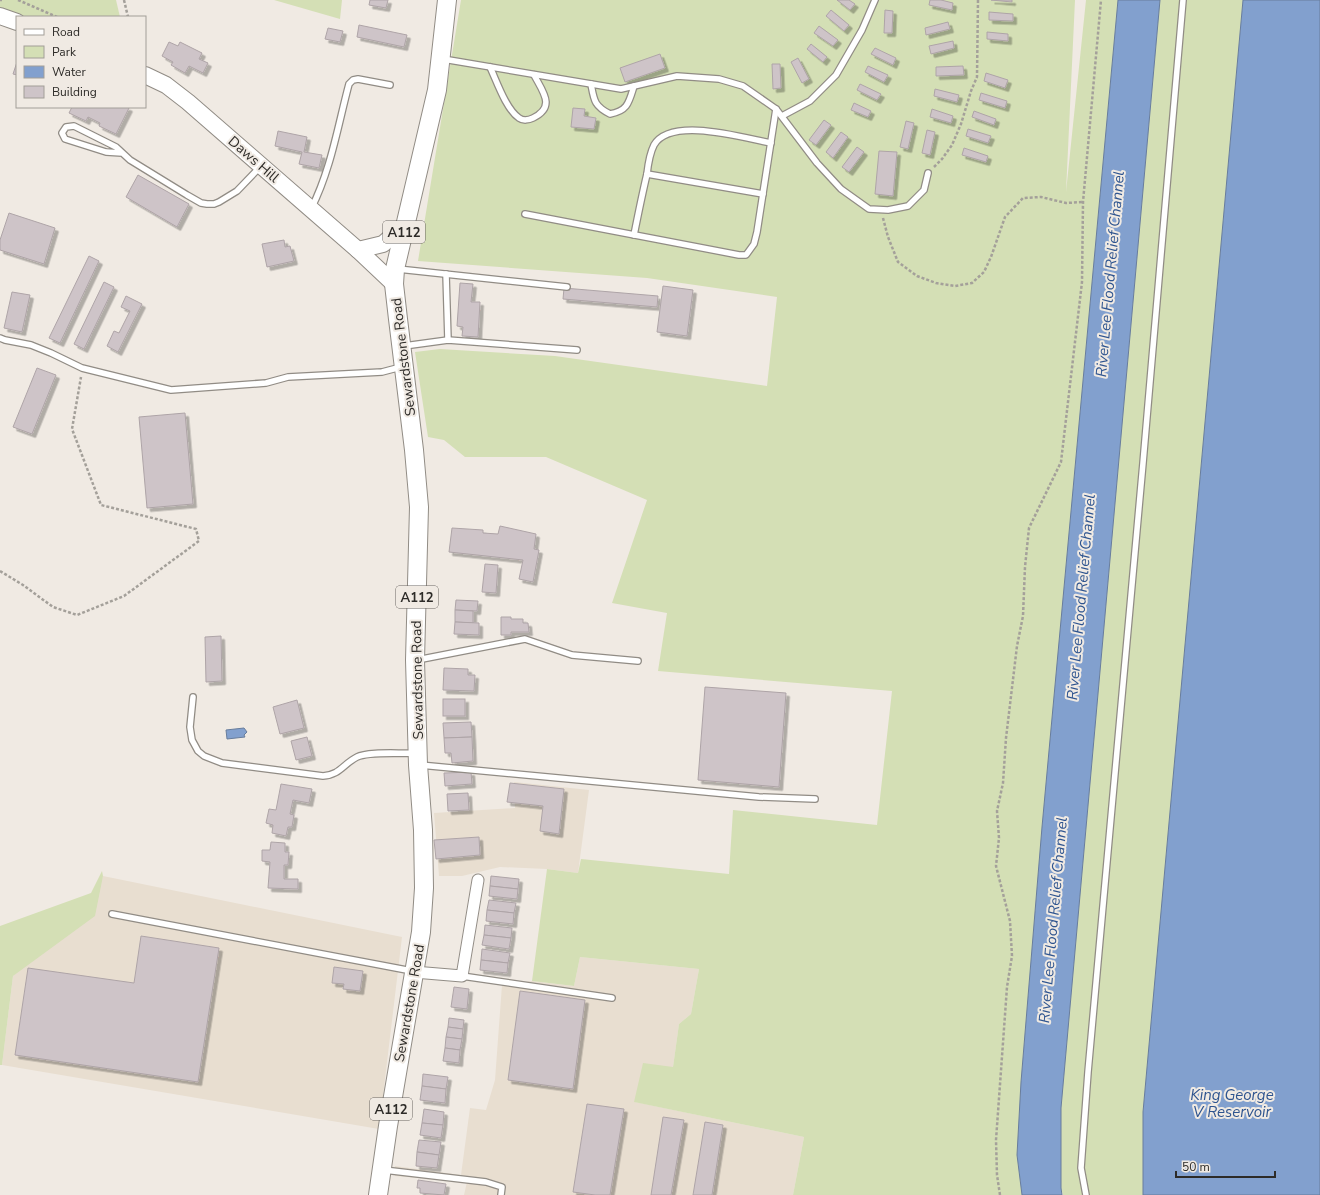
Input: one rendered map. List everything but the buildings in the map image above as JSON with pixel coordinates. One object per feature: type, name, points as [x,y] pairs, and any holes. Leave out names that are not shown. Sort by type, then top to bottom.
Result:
[{"type":"main road","name":"Sewardstone Road","points":[[378,1195],[389,1119],[421,932],[424,888],[415,660],[419,507],[414,450],[401,347],[395,276],[435,97],[447,0]]},
{"type":"street","points":[[0,16],[16,22]]},
{"type":"street","name":"Daws Hill","points":[[146,76],[166,85],[188,102],[358,250],[395,276]]},
{"type":"street","points":[[358,250],[383,244],[406,224]]},
{"type":"street","points":[[414,972],[462,976],[478,880]]},
{"type":"lane","points":[[782,116],[810,101],[836,75],[862,30],[875,0]]},
{"type":"lane","points":[[1086,1195],[1081,1168],[1088,1072],[1183,0]]},
{"type":"lane","points":[[441,58],[620,89],[677,76],[719,79],[743,86],[776,109],[817,163],[841,189],[869,209],[888,210],[908,206],[924,190],[928,173]]},
{"type":"lane","points":[[490,67],[507,102],[514,114],[520,119],[530,120],[541,115],[546,109],[546,101],[534,75]]},
{"type":"lane","points":[[311,209],[319,193],[326,171],[349,84],[353,80],[358,79],[390,86]]},
{"type":"lane","points":[[591,84],[594,99],[598,107],[610,114],[618,113],[625,108],[634,86]]},
{"type":"lane","points":[[525,214],[739,255],[746,255],[754,244],[776,109]]},
{"type":"lane","points":[[122,153],[106,152],[64,139],[62,133],[66,127],[74,126],[116,147],[130,160],[201,203],[207,204],[219,202],[237,190],[261,165]]},
{"type":"lane","points":[[634,235],[654,145],[660,138],[669,132],[702,130],[771,143]]},
{"type":"lane","points":[[647,174],[763,194]]},
{"type":"lane","points":[[446,274],[448,340]]},
{"type":"lane","points":[[395,276],[446,274],[567,287]]},
{"type":"lane","points":[[0,338],[31,345],[82,368],[171,390],[266,383],[288,377],[382,372],[404,366]]},
{"type":"lane","points":[[401,347],[448,340],[576,350]]},
{"type":"lane","points":[[415,660],[525,639],[572,655],[638,661]]},
{"type":"lane","points":[[193,697],[190,727],[192,740],[198,751],[204,756],[222,764],[331,776],[358,757],[367,754],[759,797],[815,799]]},
{"type":"lane","points":[[112,914],[414,972]]},
{"type":"lane","points":[[462,976],[612,998]]},
{"type":"lane","points":[[382,1169],[486,1182],[502,1187],[501,1195]]},
{"type":"path","points":[[18,0],[55,16]]},
{"type":"path","points":[[124,0],[128,16]]},
{"type":"path","points":[[928,173],[942,160],[952,145],[961,124],[971,91],[978,77],[978,0]]},
{"type":"path","points":[[1000,1195],[997,1176],[996,1140],[1007,987],[1012,956],[1010,921],[996,866],[999,838],[997,811],[1003,783],[1006,738],[1017,646],[1023,616],[1025,567],[1029,528],[1061,462],[1082,282],[1083,202],[1101,0]]},
{"type":"path","points":[[881,210],[888,237],[898,262],[917,276],[936,283],[955,286],[972,283],[984,272],[1005,217],[1023,198],[1041,197],[1066,203],[1083,202]]},
{"type":"path","points":[[0,571],[23,585],[53,607],[77,615],[124,596],[199,541],[196,529],[101,505],[72,429],[82,368]]},
{"type":"shaded area","points":[[514,782],[589,790],[578,873],[547,869],[500,867],[462,876],[439,876],[434,813],[515,808]]},
{"type":"shaded area","points":[[103,876],[402,937],[379,1129],[2,1065],[13,976],[93,904]]},
{"type":"shaded area","points":[[580,957],[699,969],[691,1014],[679,1024],[673,1067],[635,1102],[804,1137],[793,1195],[464,1195],[467,1182],[395,1176],[395,1166],[461,1175],[470,1108],[486,1110],[495,1080],[502,985],[532,981],[574,986]]},
{"type":"green space","points":[[0,0],[116,0],[120,16],[22,16],[0,11]]},
{"type":"green space","points":[[274,0],[342,0],[340,19]]},
{"type":"green space","points":[[461,0],[1075,0],[1066,192],[1086,0],[1118,0],[1042,827],[1021,1082],[1017,1155],[1022,1195],[793,1195],[804,1137],[634,1102],[643,1063],[673,1067],[679,1024],[691,1014],[699,969],[580,957],[574,986],[532,981],[547,869],[578,873],[581,859],[729,874],[733,810],[877,825],[892,691],[658,671],[667,613],[612,603],[647,500],[546,457],[465,457],[444,440],[428,437],[415,352],[440,349],[555,356],[767,386],[777,297],[647,278],[418,261]]},
{"type":"green space","points":[[1160,0],[1243,0],[1143,1112],[1143,1195],[1063,1195],[1061,1188],[1061,1108]]},
{"type":"green space","points":[[102,871],[103,876],[95,916],[13,976],[2,1065],[0,1065],[0,926],[91,893]]},
{"type":"water","name":"River Lee Flood Relief Channel","points":[[1118,0],[1160,0],[1061,1108],[1062,1195],[1022,1195],[1017,1155],[1021,1082],[1042,827]]},
{"type":"water","name":"King George V Reservoir","points":[[1243,0],[1320,0],[1320,1195],[1143,1195],[1143,1112]]},
{"type":"water","points":[[244,728],[247,732],[244,735],[245,737],[227,739],[226,730]]}]
